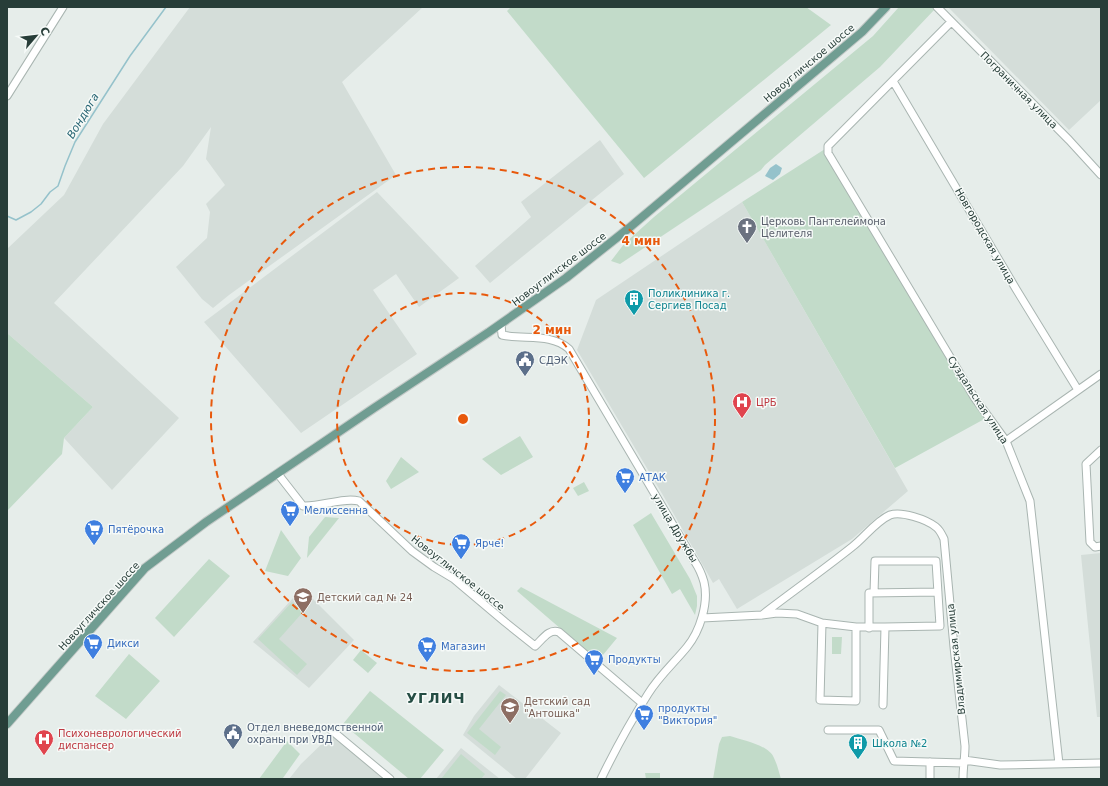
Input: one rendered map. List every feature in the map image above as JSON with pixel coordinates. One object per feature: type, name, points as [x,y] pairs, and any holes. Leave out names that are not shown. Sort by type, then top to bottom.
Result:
[{"type":"main road","name":"Новоугличское шоссе","points":[[7,724],[145,568],[189,534],[374,408],[501,324],[566,278],[629,228],[862,32],[886,7]]},
{"type":"street","points":[[7,96],[63,7]]},
{"type":"street","name":"Пограничная улица","points":[[938,7],[951,22],[1069,140],[1101,175]]},
{"type":"street","points":[[893,81],[951,22]]},
{"type":"street","name":"Суздальская улица","points":[[893,81],[828,146],[828,153],[974,397],[1006,442],[1030,501],[1059,764]]},
{"type":"street","name":"Новгородская улица","points":[[893,81],[1016,289],[1078,390]]},
{"type":"street","points":[[501,324],[502,336]]},
{"type":"street","name":"улица Дружбы","points":[[489,332],[502,336],[555,340],[563,343],[570,349],[701,574],[706,592],[702,618],[692,640],[655,683],[601,779]]},
{"type":"street","points":[[1006,442],[1101,374]]},
{"type":"street","points":[[1101,450],[1086,464],[1090,542],[1095,547],[1101,546]]},
{"type":"street","name":"Новоугличское шоссе","points":[[278,474],[303,506],[319,506],[353,499],[360,501],[412,551],[434,568],[454,579],[535,646],[549,633],[555,630],[559,632],[642,704]]},
{"type":"street","name":"Владимирская улица","points":[[762,615],[853,546],[883,519],[891,515],[902,514],[928,521],[936,527],[944,539],[965,746],[963,779]]},
{"type":"street","points":[[702,618],[777,613],[797,614],[822,623],[856,627],[940,626],[936,561],[875,561],[874,593]]},
{"type":"street","points":[[870,628],[869,593],[938,592]]},
{"type":"street","points":[[822,623],[820,700],[856,701],[856,627]]},
{"type":"street","points":[[883,706],[885,627]]},
{"type":"street","points":[[330,729],[390,779]]},
{"type":"street","points":[[828,730],[879,730],[894,761],[963,762],[1000,765],[1101,763]]},
{"type":"street","points":[[930,762],[930,779]]},
{"type":"shaded area","points":[[190,7],[423,7],[342,82],[396,175],[213,308],[202,299],[176,267],[207,238],[210,212],[206,204],[225,185],[206,159],[211,127],[183,166],[54,303],[179,418],[112,490],[64,438],[93,407],[7,333],[7,249],[64,195],[103,124]]},
{"type":"shaded area","points":[[948,7],[1101,7],[1101,100],[1069,130]]},
{"type":"shaded area","points":[[600,140],[624,174],[490,283],[475,266],[531,217],[521,202]]},
{"type":"shaded area","points":[[377,192],[459,278],[419,307],[396,274],[373,290],[417,354],[301,433],[204,322]]},
{"type":"shaded area","name":"ЦРБ","points":[[742,202],[908,491],[852,539],[737,609],[719,579],[713,583],[577,350],[596,300]]},
{"type":"shaded area","points":[[1101,553],[1101,717],[1097,717],[1081,555]]},
{"type":"shaded area","name":"Детский сад № 24","points":[[302,588],[354,640],[309,688],[253,642]]},
{"type":"shaded area","name":"Детский сад \"Антошка\"","points":[[499,685],[561,733],[525,779],[517,779],[463,735],[474,716]]},
{"type":"shaded area","points":[[331,735],[383,779],[289,779],[301,764]]},
{"type":"shaded area","points":[[461,748],[500,779],[436,779]]},
{"type":"green space","points":[[511,7],[806,7],[831,25],[644,178],[507,11]]},
{"type":"green space","points":[[899,7],[934,7],[935,9],[880,67],[761,170],[620,264],[611,261],[624,244],[654,217],[873,36]]},
{"type":"green space","points":[[825,149],[988,417],[895,468],[742,202]]},
{"type":"green space","points":[[7,333],[93,407],[64,438],[62,454],[7,511]]},
{"type":"green space","points":[[520,436],[533,457],[501,475],[482,459]]},
{"type":"green space","points":[[401,457],[419,472],[391,489],[386,481]]},
{"type":"green space","points":[[584,482],[589,491],[578,496],[573,488]]},
{"type":"green space","points":[[651,513],[690,579],[697,596],[695,615],[680,589],[672,594],[633,525]]},
{"type":"green space","points":[[325,517],[339,518],[307,558],[309,537]]},
{"type":"green space","points":[[281,530],[301,558],[288,576],[265,571]]},
{"type":"green space","points":[[209,559],[230,576],[174,637],[155,618]]},
{"type":"green space","points":[[521,587],[617,638],[598,661],[517,591]]},
{"type":"green space","points":[[292,602],[303,612],[279,639],[307,664],[297,675],[258,639]]},
{"type":"green space","points":[[832,637],[842,637],[841,654],[832,654]]},
{"type":"green space","points":[[361,650],[377,663],[368,673],[353,660]]},
{"type":"green space","points":[[129,654],[160,681],[126,719],[95,696]]},
{"type":"green space","points":[[370,691],[444,750],[420,779],[409,779],[343,724]]},
{"type":"green space","points":[[500,691],[506,695],[479,729],[501,747],[495,755],[467,733]]},
{"type":"green space","points":[[730,736],[761,746],[771,753],[777,765],[781,779],[713,779],[719,744],[722,737]]},
{"type":"green space","points":[[287,741],[300,754],[283,778],[284,779],[259,779]]},
{"type":"green space","points":[[461,754],[485,774],[481,779],[441,779]]},
{"type":"green space","points":[[645,773],[660,773],[660,779],[646,779]]},
{"type":"water","points":[[776,164],[782,168],[780,174],[773,180],[765,176],[770,168]]},
{"type":"waterway","name":"Вондюга","points":[[7,216],[16,220],[31,212],[41,204],[50,192],[58,186],[75,142],[130,56],[166,7]]},
{"type":"place","name":"Церковь Пантелеймона Целителя","points":[[747,244]]},
{"type":"place","name":"Поликлиника г. Сергиев Посад","points":[[634,316]]},
{"type":"place","name":"СДЭК","points":[[525,377]]},
{"type":"place","name":"ЦРБ","points":[[742,419]]},
{"type":"place","name":"АТАК","points":[[625,494]]},
{"type":"place","name":"Мелиссенна","points":[[290,527]]},
{"type":"place","name":"Пятёрочка","points":[[94,546]]},
{"type":"place","name":"Ярче!","points":[[461,560]]},
{"type":"place","name":"Детский сад № 24","points":[[303,614]]},
{"type":"place","name":"Дикси","points":[[93,660]]},
{"type":"place","name":"Магазин","points":[[427,663]]},
{"type":"place","name":"Продукты","points":[[594,676]]},
{"type":"place","name":"Детский сад \"Антошка\"","points":[[510,724]]},
{"type":"place","name":"продукты \"Виктория\"","points":[[644,731]]},
{"type":"place","name":"Отдел вневедомственной охраны при УВД","points":[[233,750]]},
{"type":"place","name":"Психоневрологический диспансер","points":[[44,756]]},
{"type":"place","name":"Школа №2","points":[[858,760]]},
{"type":"district","name":"УГЛИЧ","points":[[436,698]]}]
